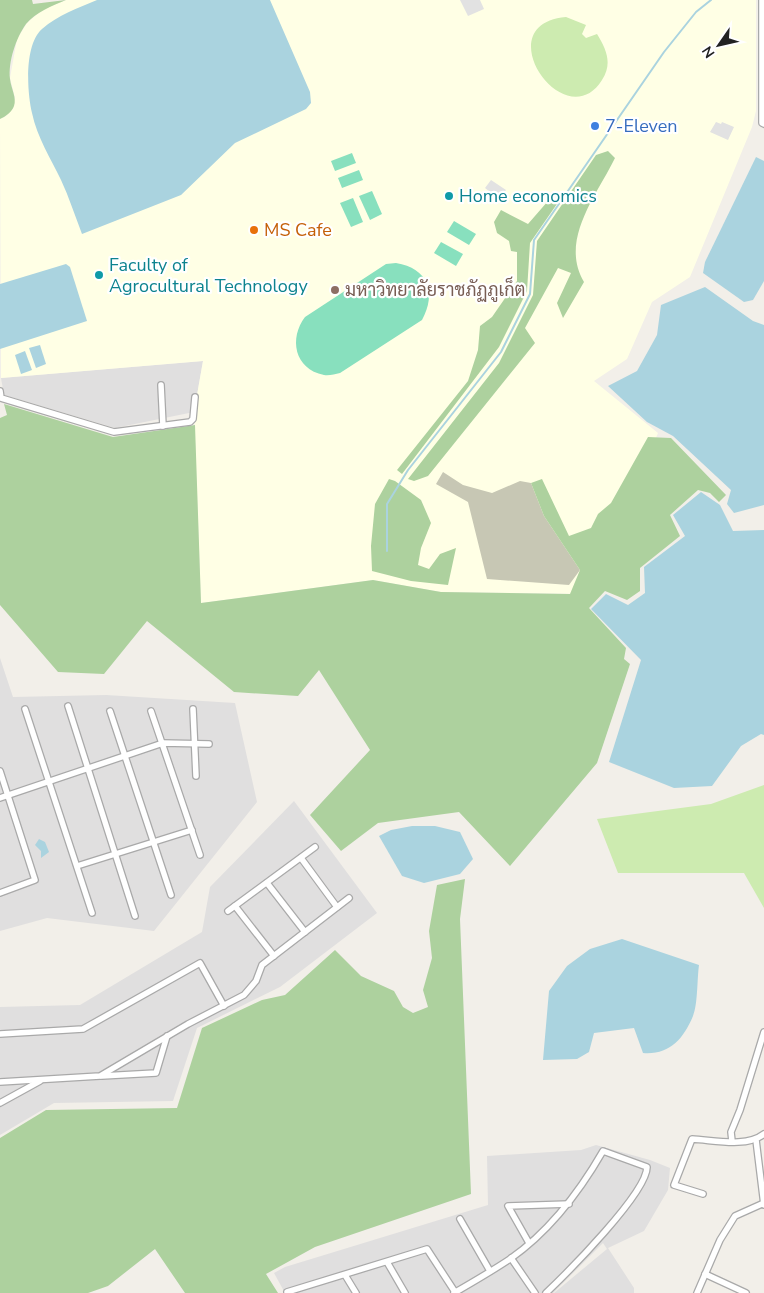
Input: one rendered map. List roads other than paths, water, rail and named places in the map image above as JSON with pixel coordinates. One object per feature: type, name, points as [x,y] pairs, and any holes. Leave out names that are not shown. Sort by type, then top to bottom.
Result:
[{"type":"street","points":[[762,0],[763,123]]},
{"type":"street","points":[[161,385],[163,426]]},
{"type":"street","points":[[0,391],[1,398],[114,432],[192,421],[195,397]]},
{"type":"street","points":[[68,706],[135,916]]},
{"type":"street","points":[[26,709],[92,913]]},
{"type":"street","points":[[193,710],[196,776]]},
{"type":"street","points":[[110,711],[171,895]]},
{"type":"street","points":[[151,711],[200,855]]},
{"type":"street","points":[[0,798],[163,744],[209,744]]},
{"type":"street","points":[[0,771],[35,880],[0,892]]},
{"type":"street","points":[[77,866],[192,830]]},
{"type":"street","points":[[228,911],[315,847]]},
{"type":"street","points":[[301,858],[337,907]]},
{"type":"street","points":[[267,883],[305,932]]},
{"type":"street","points":[[100,1076],[167,1036],[244,995],[256,981],[262,965],[349,898]]},
{"type":"street","points":[[236,906],[274,956]]},
{"type":"street","points":[[0,1034],[83,1030],[200,964],[224,1006]]},
{"type":"street","points":[[732,1141],[733,1126],[740,1110],[764,1032]]},
{"type":"street","points":[[0,1082],[156,1073],[167,1036]]},
{"type":"street","points":[[0,1103],[43,1079]]},
{"type":"street","points":[[703,1194],[674,1185],[692,1139],[756,1140],[764,1134]]},
{"type":"street","points":[[697,1293],[720,1240],[735,1216],[764,1204],[756,1140]]},
{"type":"street","points":[[287,1292],[307,1290],[345,1275],[427,1249],[454,1293],[511,1258],[529,1243],[569,1204],[603,1150],[647,1166],[636,1190],[604,1234],[546,1293]]},
{"type":"street","points":[[529,1243],[508,1206],[569,1204]]},
{"type":"street","points":[[460,1220],[490,1271]]},
{"type":"street","points":[[511,1258],[535,1293]]},
{"type":"street","points":[[386,1262],[405,1293]]},
{"type":"street","points":[[705,1274],[746,1293]]},
{"type":"street","points":[[345,1275],[356,1293]]},
{"type":"water","points":[[97,0],[270,0],[310,92],[311,103],[306,109],[235,143],[181,195],[82,234],[64,186],[34,122],[30,104],[28,69],[32,46],[36,36],[42,29],[61,16]]},
{"type":"water","points":[[756,157],[764,161],[764,281],[753,300],[744,302],[703,273],[705,262]]},
{"type":"water","points":[[66,264],[70,267],[87,321],[0,349],[0,284]]},
{"type":"water","points":[[705,287],[753,321],[764,325],[764,505],[734,513],[727,504],[731,490],[673,436],[647,422],[608,386],[637,371],[657,335],[661,305]]},
{"type":"water","points":[[40,345],[46,364],[36,368],[29,348]]},
{"type":"water","points":[[25,351],[32,370],[21,374],[15,355]]},
{"type":"water","points":[[701,492],[720,505],[733,531],[764,530],[764,735],[761,734],[741,746],[712,786],[674,788],[609,762],[641,660],[591,609],[606,594],[628,605],[645,593],[644,567],[685,536],[673,515]]},
{"type":"water","points":[[412,826],[435,826],[460,832],[473,859],[460,874],[424,883],[402,876],[379,836],[391,830]]},
{"type":"water","points":[[39,839],[45,842],[49,852],[41,858],[41,851],[35,845]]},
{"type":"water","points":[[622,939],[699,965],[695,1011],[685,1032],[680,1039],[668,1048],[652,1053],[643,1053],[634,1028],[594,1033],[589,1052],[577,1059],[543,1060],[549,991],[567,966],[590,949]]},
{"type":"waterway","points":[[387,551],[387,504],[408,470],[501,352],[530,294],[534,240],[664,52],[696,12],[711,0]]},
{"type":"place","name":"7-Eleven","points":[[595,126]]},
{"type":"place","name":"Home economics","points":[[449,196]]},
{"type":"place","name":"MS Cafe","points":[[254,230]]},
{"type":"place","name":"Faculty of Agrocultural Technology","points":[[99,275]]},
{"type":"place","name":"มหาวิทยาลัยราชภัฏภูเก็ต","points":[[335,290]]}]
